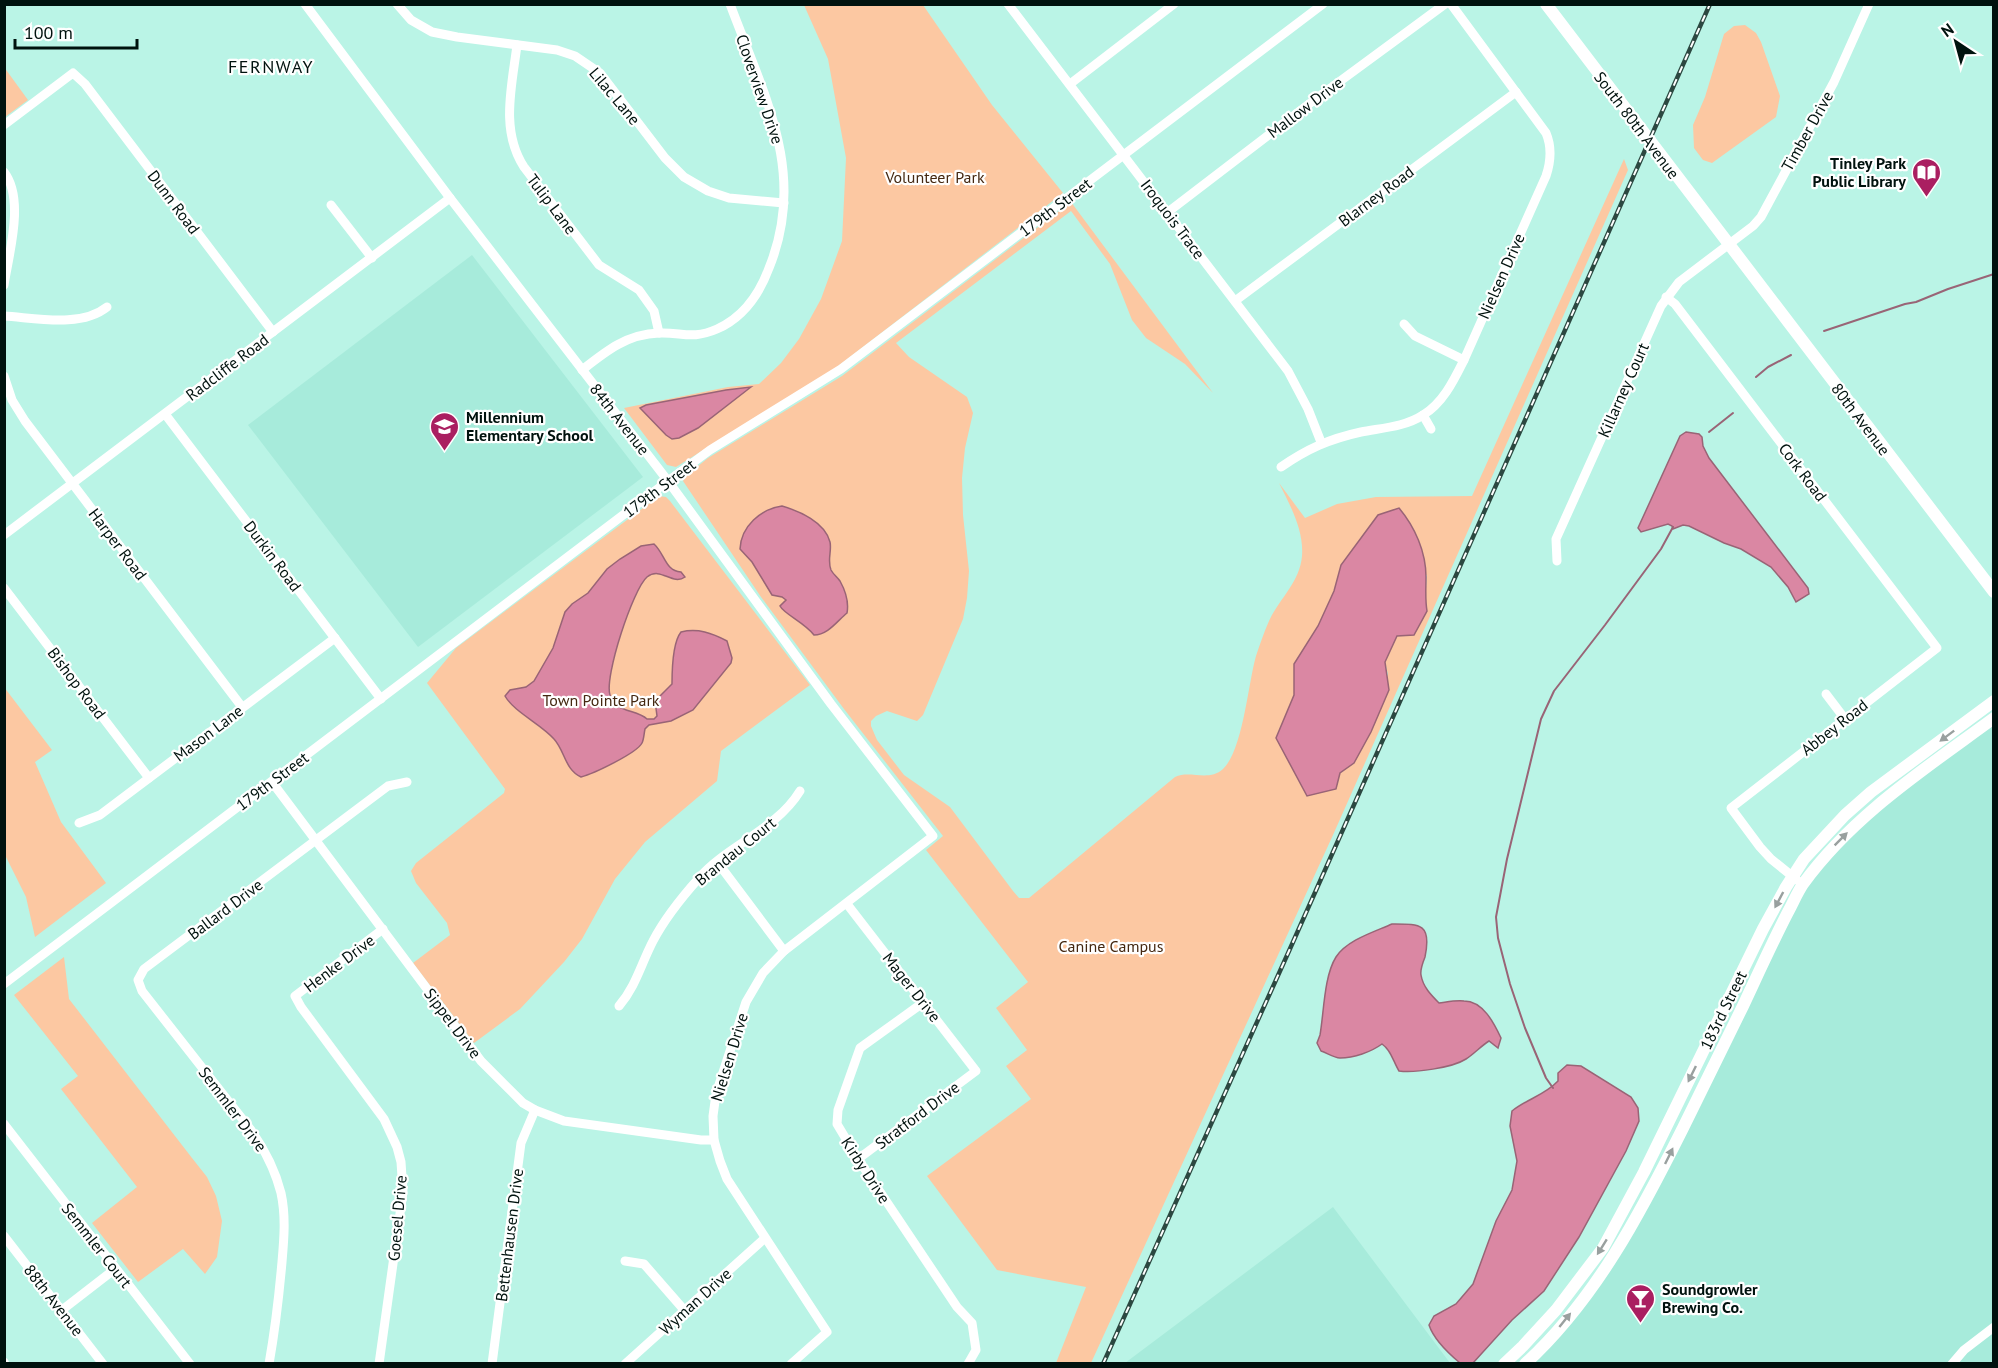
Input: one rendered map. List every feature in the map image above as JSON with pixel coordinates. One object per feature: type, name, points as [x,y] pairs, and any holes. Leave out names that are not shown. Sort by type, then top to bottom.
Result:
[{"type":"street","name":"84th Avenue","points":[[305,4],[450,198],[668,481],[831,704],[933,836]]},
{"type":"street","name":"Lilac Lane","points":[[397,4],[411,20],[432,32],[566,52],[583,60],[596,70],[678,172],[695,184],[729,198],[784,203]]},
{"type":"street","name":"Cloverview Drive","points":[[582,370],[622,342],[636,336],[659,333],[686,336],[708,332],[727,324],[748,306],[762,287],[781,231],[784,167],[781,146],[772,117],[730,4]]},
{"type":"street","name":"Iroquois Trace","points":[[1008,4],[1288,371],[1308,409],[1321,442]]},
{"type":"street","points":[[1070,84],[1174,4]]},
{"type":"street","name":"179th Street","points":[[4,984],[668,481],[710,450],[841,369],[1323,4]]},
{"type":"street","name":"Mallow Drive","points":[[1167,212],[1445,4]]},
{"type":"street","name":"Nielsen Drive","points":[[1281,467],[1321,442],[1399,425],[1423,415],[1448,391],[1464,360],[1549,167],[1550,150],[1546,133],[1451,4]]},
{"type":"street","name":"South 80th Avenue","points":[[1546,4],[1729,244]]},
{"type":"street","name":"Timber Drive","points":[[1729,244],[1761,217],[1834,82],[1869,4]]},
{"type":"street","name":"Tulip Lane","points":[[517,45],[509,118],[516,153],[524,167],[599,265],[639,290],[654,311],[659,333]]},
{"type":"street","name":"Dunn Road","points":[[4,125],[73,73],[92,93],[273,332]]},
{"type":"street","name":"Blarney Road","points":[[1235,301],[1516,92]]},
{"type":"street","points":[[4,172],[12,187],[15,210],[4,285]]},
{"type":"street","name":"Radcliffe Road","points":[[4,535],[450,198]]},
{"type":"street","points":[[331,205],[372,258]]},
{"type":"street","name":"Killarney Court","points":[[1557,561],[1556,539],[1666,297],[1679,282],[1729,244]]},
{"type":"street","name":"80th Avenue","points":[[1729,244],[1994,592]]},
{"type":"street","name":"Cork Road","points":[[1666,297],[1682,313],[1937,648]]},
{"type":"street","points":[[4,316],[67,320],[97,315],[107,307]]},
{"type":"street","points":[[1404,324],[1415,336],[1464,360]]},
{"type":"street","name":"Harper Road","points":[[4,376],[12,400],[21,415],[242,707]]},
{"type":"street","name":"Durkin Road","points":[[165,414],[381,699]]},
{"type":"street","points":[[1423,415],[1431,429]]},
{"type":"street","name":"Bishop Road","points":[[4,588],[149,778]]},
{"type":"street","name":"Mason Lane","points":[[79,823],[100,815],[335,638]]},
{"type":"street","name":"Abbey Road","points":[[1793,876],[1760,847],[1731,807],[1937,648]]},
{"type":"street","points":[[1826,694],[1845,719]]},
{"type":"street","name":"183rd Street","points":[[1504,1364],[1556,1310],[1603,1248],[1644,1172],[1763,929],[1793,876],[1817,844],[1871,792],[1994,701]]},
{"type":"street","name":"183rd Street","points":[[1526,1364],[1590,1290],[1645,1205],[1773,940],[1802,886],[1839,840],[1879,804],[1994,718]]},
{"type":"street","name":"Sippel Drive","points":[[272,782],[480,1060],[507,1089],[535,1110],[576,1123],[714,1140]]},
{"type":"street","name":"Ballard Drive","points":[[138,980],[144,969],[388,786],[407,782]]},
{"type":"street","name":"Brandau Court","points":[[619,1006],[631,992],[651,945],[665,920],[701,876],[784,811],[800,792]]},
{"type":"street","name":"Nielsen Drive","points":[[791,1364],[827,1332],[727,1179],[714,1140],[713,1116],[716,1094],[746,1002],[763,973],[784,951],[933,836]]},
{"type":"street","points":[[718,862],[784,951]]},
{"type":"street","points":[[1793,876],[1802,886]]},
{"type":"street","name":"Mager Drive","points":[[846,904],[976,1071]]},
{"type":"street","name":"Henke Drive","points":[[295,996],[383,929]]},
{"type":"street","name":"Semmler Drive","points":[[138,980],[141,992],[255,1136],[278,1181],[283,1206],[284,1233],[278,1308],[269,1364]]},
{"type":"street","name":"Goesel Drive","points":[[295,996],[384,1119],[401,1162],[403,1192],[379,1364]]},
{"type":"street","name":"Kirby Drive","points":[[924,1002],[860,1048],[838,1110],[837,1124],[957,1307],[972,1323],[976,1350],[968,1364]]},
{"type":"street","name":"Stratford Drive","points":[[858,1159],[976,1071]]},
{"type":"street","name":"Bettenhausen Drive","points":[[492,1364],[521,1143],[535,1110]]},
{"type":"street","name":"Semmler Court","points":[[4,1124],[190,1364]]},
{"type":"street","name":"88th Avenue","points":[[4,1236],[103,1364]]},
{"type":"street","name":"Wyman Drive","points":[[625,1364],[765,1238]]},
{"type":"street","points":[[626,1261],[644,1264],[685,1311]]},
{"type":"street","points":[[62,1310],[116,1269]]},
{"type":"street","points":[[1952,1364],[1965,1349],[1994,1328]]},
{"type":"shaded area","name":"Millennium Elementary School","points":[[472,255],[643,477],[418,647],[248,425]]},
{"type":"shaded area","points":[[751,387],[698,428],[679,438],[672,439],[666,435],[640,408],[646,405]]},
{"type":"shaded area","points":[[1686,432],[1699,434],[1702,437],[1703,446],[1709,458],[1808,588],[1809,594],[1796,602],[1788,587],[1771,567],[1741,549],[1689,526],[1683,525],[1673,529],[1668,524],[1641,532],[1638,528],[1680,436]]},
{"type":"shaded area","points":[[782,506],[803,514],[817,523],[830,542],[829,563],[846,596],[847,613],[824,633],[814,635],[782,609],[780,606],[786,600],[772,595],[752,562],[740,549],[748,526],[760,515]]},
{"type":"shaded area","points":[[1399,508],[1410,523],[1422,549],[1427,611],[1414,635],[1397,636],[1385,662],[1389,690],[1371,732],[1354,763],[1340,773],[1336,789],[1307,796],[1276,738],[1294,695],[1294,664],[1318,626],[1334,591],[1341,565],[1378,515]]},
{"type":"shaded area","points":[[654,544],[668,565],[685,577],[676,579],[652,574],[641,585],[634,598],[615,653],[609,685],[613,701],[621,708],[647,719],[654,719],[657,716],[655,701],[672,684],[675,649],[681,632],[705,632],[727,641],[732,658],[731,663],[693,710],[671,721],[649,725],[645,729],[642,743],[632,752],[604,768],[581,777],[568,765],[554,739],[509,702],[505,696],[510,690],[526,687],[534,681],[553,648],[565,612],[572,604],[588,593],[607,569],[620,559],[641,546]]},
{"type":"shaded area","points":[[1993,715],[1993,1325],[1949,1363],[1518,1364],[1553,1331],[1572,1309],[1639,1208],[1766,947],[1843,831]]},
{"type":"shaded area","points":[[1392,924],[1410,924],[1422,928],[1427,938],[1421,973],[1425,987],[1439,1003],[1464,1001],[1471,1002],[1482,1009],[1501,1038],[1498,1048],[1489,1041],[1469,1057],[1452,1065],[1406,1071],[1399,1071],[1390,1053],[1382,1044],[1373,1050],[1345,1058],[1335,1057],[1321,1051],[1317,1043],[1329,974],[1336,957],[1354,941]]},
{"type":"shaded area","points":[[1567,1065],[1581,1066],[1631,1097],[1638,1108],[1639,1121],[1626,1151],[1579,1237],[1544,1291],[1512,1320],[1473,1363],[1460,1363],[1446,1351],[1429,1325],[1434,1316],[1456,1304],[1473,1284],[1496,1221],[1512,1190],[1517,1161],[1510,1126],[1512,1111],[1553,1086],[1558,1081],[1558,1073]]},
{"type":"shaded area","points":[[1333,1207],[1450,1363],[1125,1363]]},
{"type":"shaded area","points":[[1993,1331],[1993,1363],[1961,1363],[1959,1361],[1968,1351]]},
{"type":"green space","name":"Volunteer Park","points":[[804,5],[923,5],[992,105],[1063,193],[837,367],[676,467],[667,465],[624,408],[728,387],[759,384],[781,363],[799,339],[821,299],[842,241],[846,158],[828,59]]},
{"type":"green space","points":[[1745,25],[1756,33],[1761,42],[1780,96],[1776,117],[1712,163],[1703,160],[1694,148],[1693,125],[1705,97],[1724,34],[1734,26]]},
{"type":"green space","points":[[4,67],[28,100],[5,117],[4,117]]},
{"type":"green space","name":"Canine Campus","points":[[1624,159],[1628,170],[1333,835],[1091,1363],[1056,1363],[1086,1287],[997,1270],[927,1176],[1031,1099],[1006,1066],[1027,1050],[996,1008],[1028,982],[926,850],[943,836],[844,709],[761,597],[683,481],[708,458],[842,376],[1071,202],[1213,393],[1185,364],[1146,338],[1132,320],[1110,264],[1071,211],[896,343],[909,357],[967,397],[973,413],[965,448],[962,478],[969,571],[963,619],[923,715],[917,721],[887,711],[876,716],[871,721],[871,726],[877,740],[904,775],[950,807],[1019,898],[1029,898],[1175,777],[1212,775],[1223,769],[1230,760],[1240,732],[1253,668],[1262,638],[1273,613],[1297,574],[1302,556],[1299,527],[1279,483],[1305,518],[1337,504],[1376,497],[1472,496]],"holes":[[[1341,565],[1427,575],[1425,600],[1427,611],[1414,635],[1397,636],[1385,662],[1388,674],[1354,763],[1340,773],[1276,738],[1294,695],[1294,664],[1318,626],[1334,591]]]},
{"type":"green space","name":"Town Pointe Park","points":[[659,496],[666,497],[670,501],[810,685],[721,751],[717,781],[645,842],[615,879],[582,939],[564,962],[520,1009],[474,1043],[413,963],[450,935],[447,923],[416,883],[411,871],[416,863],[504,793],[505,789],[427,683],[456,648]]},
{"type":"green space","points":[[4,687],[52,750],[35,762],[61,822],[106,883],[35,937],[26,897],[5,855]]},
{"type":"green space","points":[[64,957],[69,999],[207,1177],[216,1196],[222,1221],[217,1257],[205,1274],[183,1249],[138,1282],[92,1223],[137,1187],[61,1089],[78,1076],[14,995]]},
{"type":"waterway","points":[[1824,331],[1994,274]]},
{"type":"waterway","points":[[1756,377],[1768,367],[1791,355]]},
{"type":"waterway","points":[[1709,432],[1733,413]]},
{"type":"waterway","points":[[1553,1088],[1546,1078],[1525,1028],[1498,938],[1496,917],[1507,859],[1541,719],[1554,691],[1661,549],[1673,527]]},
{"type":"railway","points":[[1103,1364],[1710,4]]},
{"type":"place","name":"Tinley Park Public Library","points":[[1927,198]]},
{"type":"place","name":"Millennium Elementary School","points":[[445,452]]},
{"type":"place","name":"Soundgrowler Brewing Co.","points":[[1641,1324]]},
{"type":"district","name":"FERNWAY","points":[[271,66]]}]
